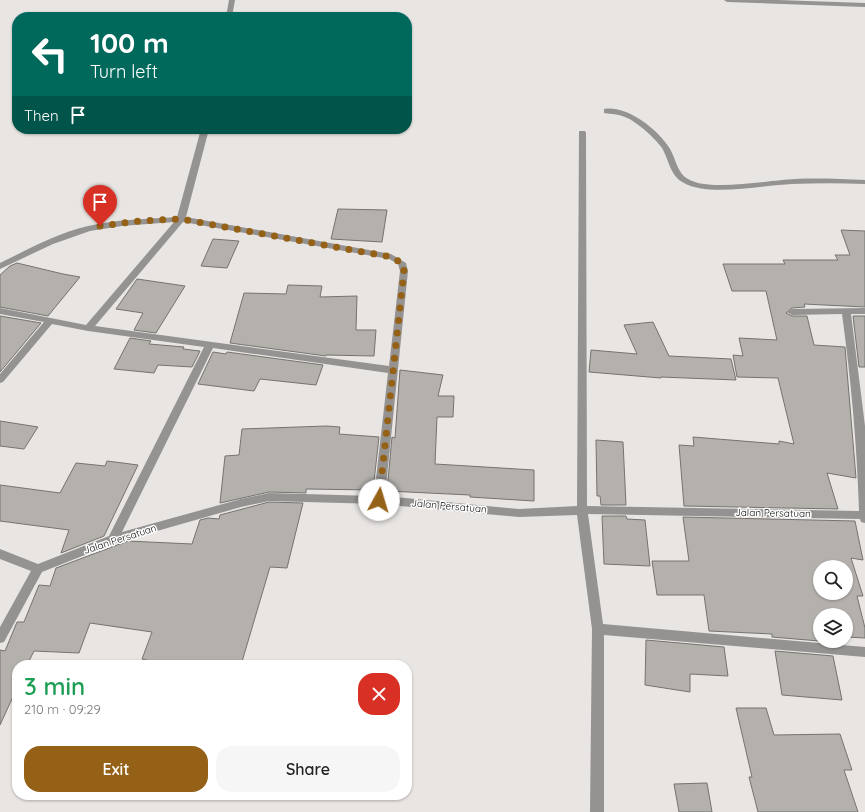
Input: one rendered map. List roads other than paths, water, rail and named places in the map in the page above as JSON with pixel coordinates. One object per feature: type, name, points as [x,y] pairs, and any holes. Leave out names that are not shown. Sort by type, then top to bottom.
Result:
[{"type":"street","points":[[230,12],[232,0]]},
{"type":"street","points":[[727,0],[865,5]]},
{"type":"street","points":[[607,111],[634,117],[665,148],[676,172],[682,179],[694,185],[762,185],[796,181],[865,182]]},
{"type":"street","points":[[582,133],[582,510],[598,630],[597,812]]},
{"type":"street","points":[[88,328],[181,219],[204,134]]},
{"type":"street","points":[[0,266],[57,239],[100,226],[139,221],[181,219],[391,257],[402,263],[404,271],[379,500]]},
{"type":"street","points":[[0,311],[88,328],[209,346],[393,370]]},
{"type":"street","points":[[846,311],[856,384],[862,449],[865,519]]},
{"type":"street","points":[[792,312],[865,311]]},
{"type":"street","points":[[0,380],[50,321]]},
{"type":"street","points":[[113,539],[209,346]]},
{"type":"street","name":"Jalan Persatuan","points":[[38,569],[113,539],[241,503],[269,497],[379,500],[518,513],[582,510],[865,515]]},
{"type":"street","points":[[0,554],[38,569],[0,638]]},
{"type":"street","points":[[598,630],[865,652]]}]
